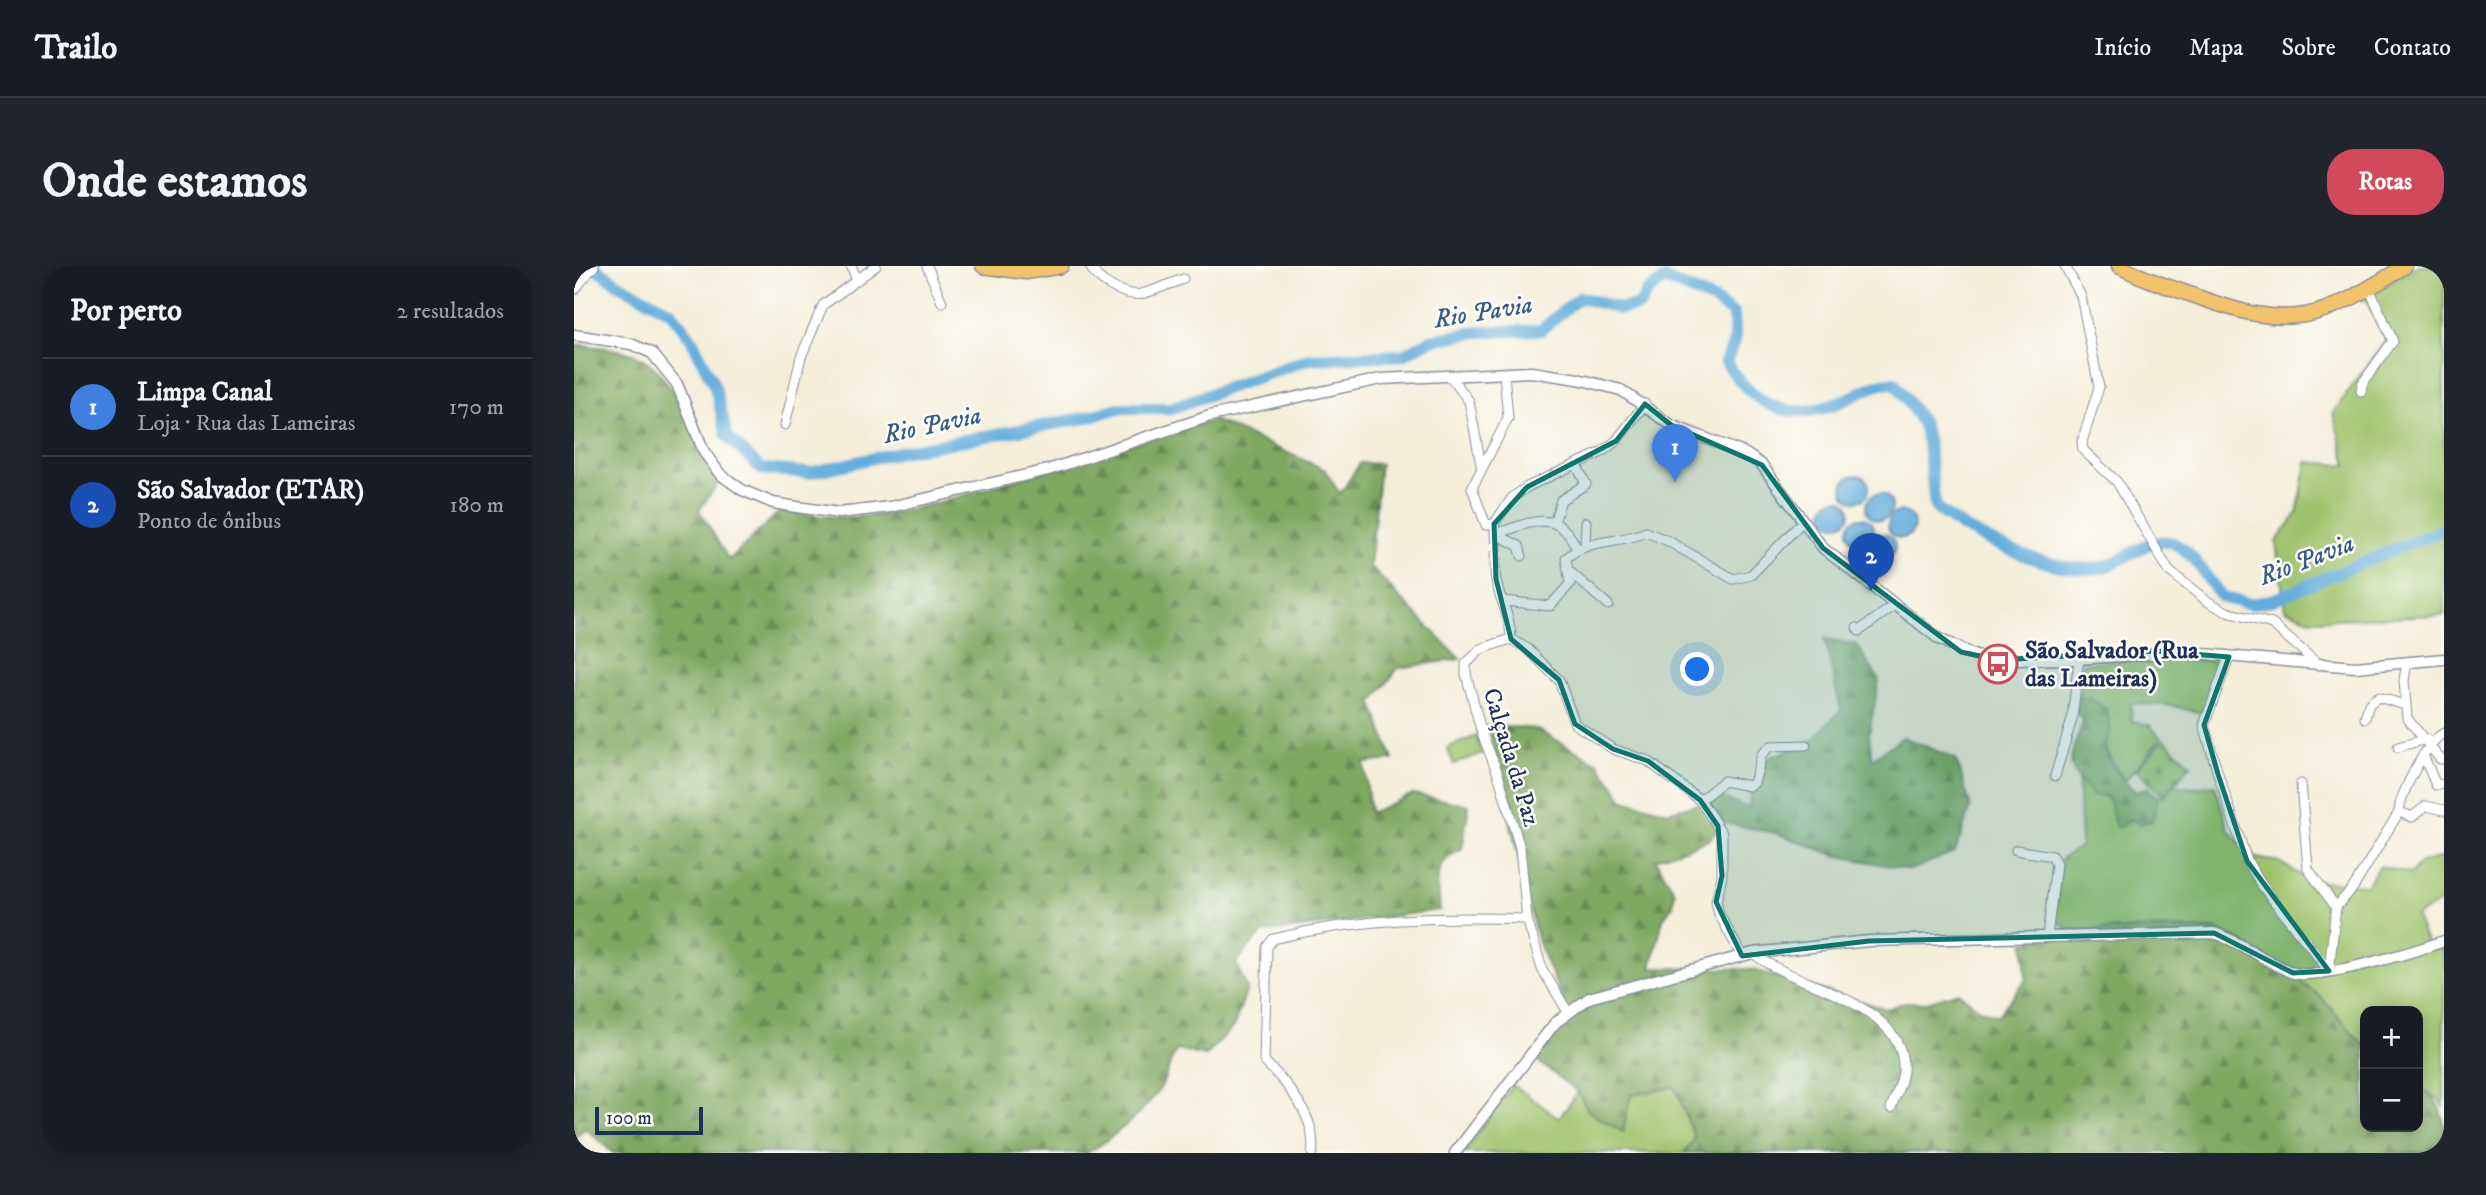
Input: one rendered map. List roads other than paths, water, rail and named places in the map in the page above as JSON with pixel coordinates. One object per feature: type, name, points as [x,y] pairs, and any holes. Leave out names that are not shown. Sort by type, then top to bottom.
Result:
[{"type":"main road","points":[[989,267],[1026,272],[1061,266]]},
{"type":"main road","points":[[2119,266],[2259,317],[2305,316],[2370,288],[2405,266]]},
{"type":"street","points":[[574,290],[594,266]]},
{"type":"street","points":[[851,266],[857,280]]},
{"type":"street","points":[[785,425],[802,357],[822,305],[876,266]]},
{"type":"street","points":[[927,266],[942,302]]},
{"type":"street","points":[[1090,266],[1094,275],[1104,283],[1138,295],[1183,279]]},
{"type":"street","points":[[2065,266],[2081,296],[2099,387],[2082,442],[2083,450],[2117,482],[2169,571],[2207,601],[2227,612],[2263,619],[2319,665]]},
{"type":"street","points":[[2361,391],[2362,384],[2393,341],[2370,288]]},
{"type":"street","points":[[574,335],[631,344],[652,354],[677,384],[704,452],[720,474],[742,490],[773,503],[839,513],[890,507],[1048,470],[1210,416],[1384,378],[1531,372],[1578,379],[1621,390],[1645,404],[1671,425],[1746,454],[1762,465],[1802,522],[1841,564],[1939,639],[1975,656],[1999,660],[2079,659],[2180,652],[2355,667],[2444,659]]},
{"type":"street","points":[[1504,374],[1507,418],[1481,465],[1472,488],[1486,525],[1519,546],[1522,556]]},
{"type":"street","points":[[1450,376],[1469,401],[1481,465]]},
{"type":"street","points":[[1645,404],[1616,441],[1602,452],[1527,487],[1512,498],[1495,529],[1496,579],[1511,623],[1511,639],[1528,649],[1559,680],[1575,724],[1590,737],[1648,761],[1700,800],[1722,833],[1722,876],[1716,902],[1718,914],[1747,954],[1768,967],[1857,1004],[1892,1036],[1898,1047],[1903,1073],[1891,1108]]},
{"type":"street","points":[[1553,523],[1561,500],[1586,484],[1576,464]]},
{"type":"street","points":[[1495,529],[1529,520],[1553,523],[1567,530],[1581,547]]},
{"type":"street","points":[[1581,547],[1586,522]]},
{"type":"street","points":[[1504,601],[1550,606],[1566,591],[1570,572],[1566,558],[1581,547],[1626,540],[1646,532],[1668,541],[1733,579],[1743,579],[1751,575],[1802,522]]},
{"type":"street","points":[[1570,572],[1608,606]]},
{"type":"street","points":[[1857,628],[1859,631],[1895,605]]},
{"type":"street","name":"Calçada da Paz","points":[[1511,639],[1481,649],[1466,664],[1466,674],[1482,734],[1498,774],[1520,848],[1527,919],[1542,970],[1568,1012]]},
{"type":"street","points":[[2298,646],[2299,663]]},
{"type":"street","points":[[2229,657],[2204,725],[2218,774],[2248,861],[2263,887],[2329,971]]},
{"type":"street","points":[[2055,776],[2072,719],[2079,659]]},
{"type":"street","points":[[2407,662],[2407,718],[2429,741],[2440,759],[2444,759]]},
{"type":"street","points":[[2365,718],[2369,704],[2378,697],[2405,705]]},
{"type":"street","points":[[2398,747],[2429,741],[2444,733]]},
{"type":"street","points":[[2329,971],[2336,907],[2353,888],[2399,812],[2429,741]]},
{"type":"street","points":[[1700,800],[1724,781],[1749,786],[1754,783],[1762,754],[1771,746],[1806,745]]},
{"type":"street","points":[[2423,755],[2436,785],[2444,784]]},
{"type":"street","points":[[2301,784],[2308,869],[2336,907]]},
{"type":"street","points":[[2399,812],[2412,817],[2426,806],[2444,810]]},
{"type":"street","points":[[2016,850],[2052,856],[2056,864],[2046,937]]},
{"type":"street","points":[[1312,1153],[1313,1131],[1304,1113],[1277,1073],[1264,1061],[1267,947],[1273,939],[1345,925],[1437,916],[1527,919]]},
{"type":"street","points":[[1455,1153],[1555,1023],[1568,1012],[1589,998],[1747,954],[1869,941],[2214,933],[2232,939],[2293,973],[2329,971],[2444,941]]},
{"type":"water","points":[[1856,475],[1865,479],[1869,488],[1865,497],[1856,501],[1847,497],[1843,488],[1847,479]]},
{"type":"water","points":[[1879,494],[1888,498],[1892,507],[1888,516],[1879,520],[1870,516],[1866,507],[1870,498]]},
{"type":"water","points":[[1837,499],[1846,503],[1850,512],[1846,521],[1837,525],[1828,521],[1824,512],[1828,503]]},
{"type":"water","points":[[1901,512],[1910,516],[1914,525],[1910,534],[1901,538],[1892,534],[1888,525],[1892,516]]},
{"type":"water","points":[[1861,518],[1870,522],[1874,531],[1870,540],[1861,544],[1852,540],[1848,531],[1852,522]]},
{"type":"water","points":[[1882,534],[1891,538],[1895,547],[1891,556],[1882,560],[1873,556],[1869,547],[1873,538]]},
{"type":"waterway","name":"Rio Pavia","points":[[593,266],[620,285],[671,312],[691,338],[715,387],[727,436],[761,469],[809,473],[900,452],[1085,418],[1118,408],[1171,408],[1309,359],[1403,355],[1431,340],[1478,332],[1541,330],[1580,297],[1620,309],[1640,305],[1647,292],[1665,279],[1714,300],[1734,314],[1735,339],[1726,362],[1750,391],[1777,408],[1809,411],[1845,400],[1875,386],[1895,383],[1922,422],[1928,443],[1935,507],[1967,529],[2012,551],[2036,559],[2080,569],[2098,568],[2116,562],[2145,546],[2164,541],[2173,543],[2188,553],[2223,598],[2250,604],[2272,600],[2444,529]]},
{"type":"place","name":"Limpa Canal","points":[[1675,482]]},
{"type":"place","name":"São Salvador (ETAR)","points":[[1871,591]]},
{"type":"place","name":"São Salvador (Rua das Lameiras)","points":[[1998,664]]}]
